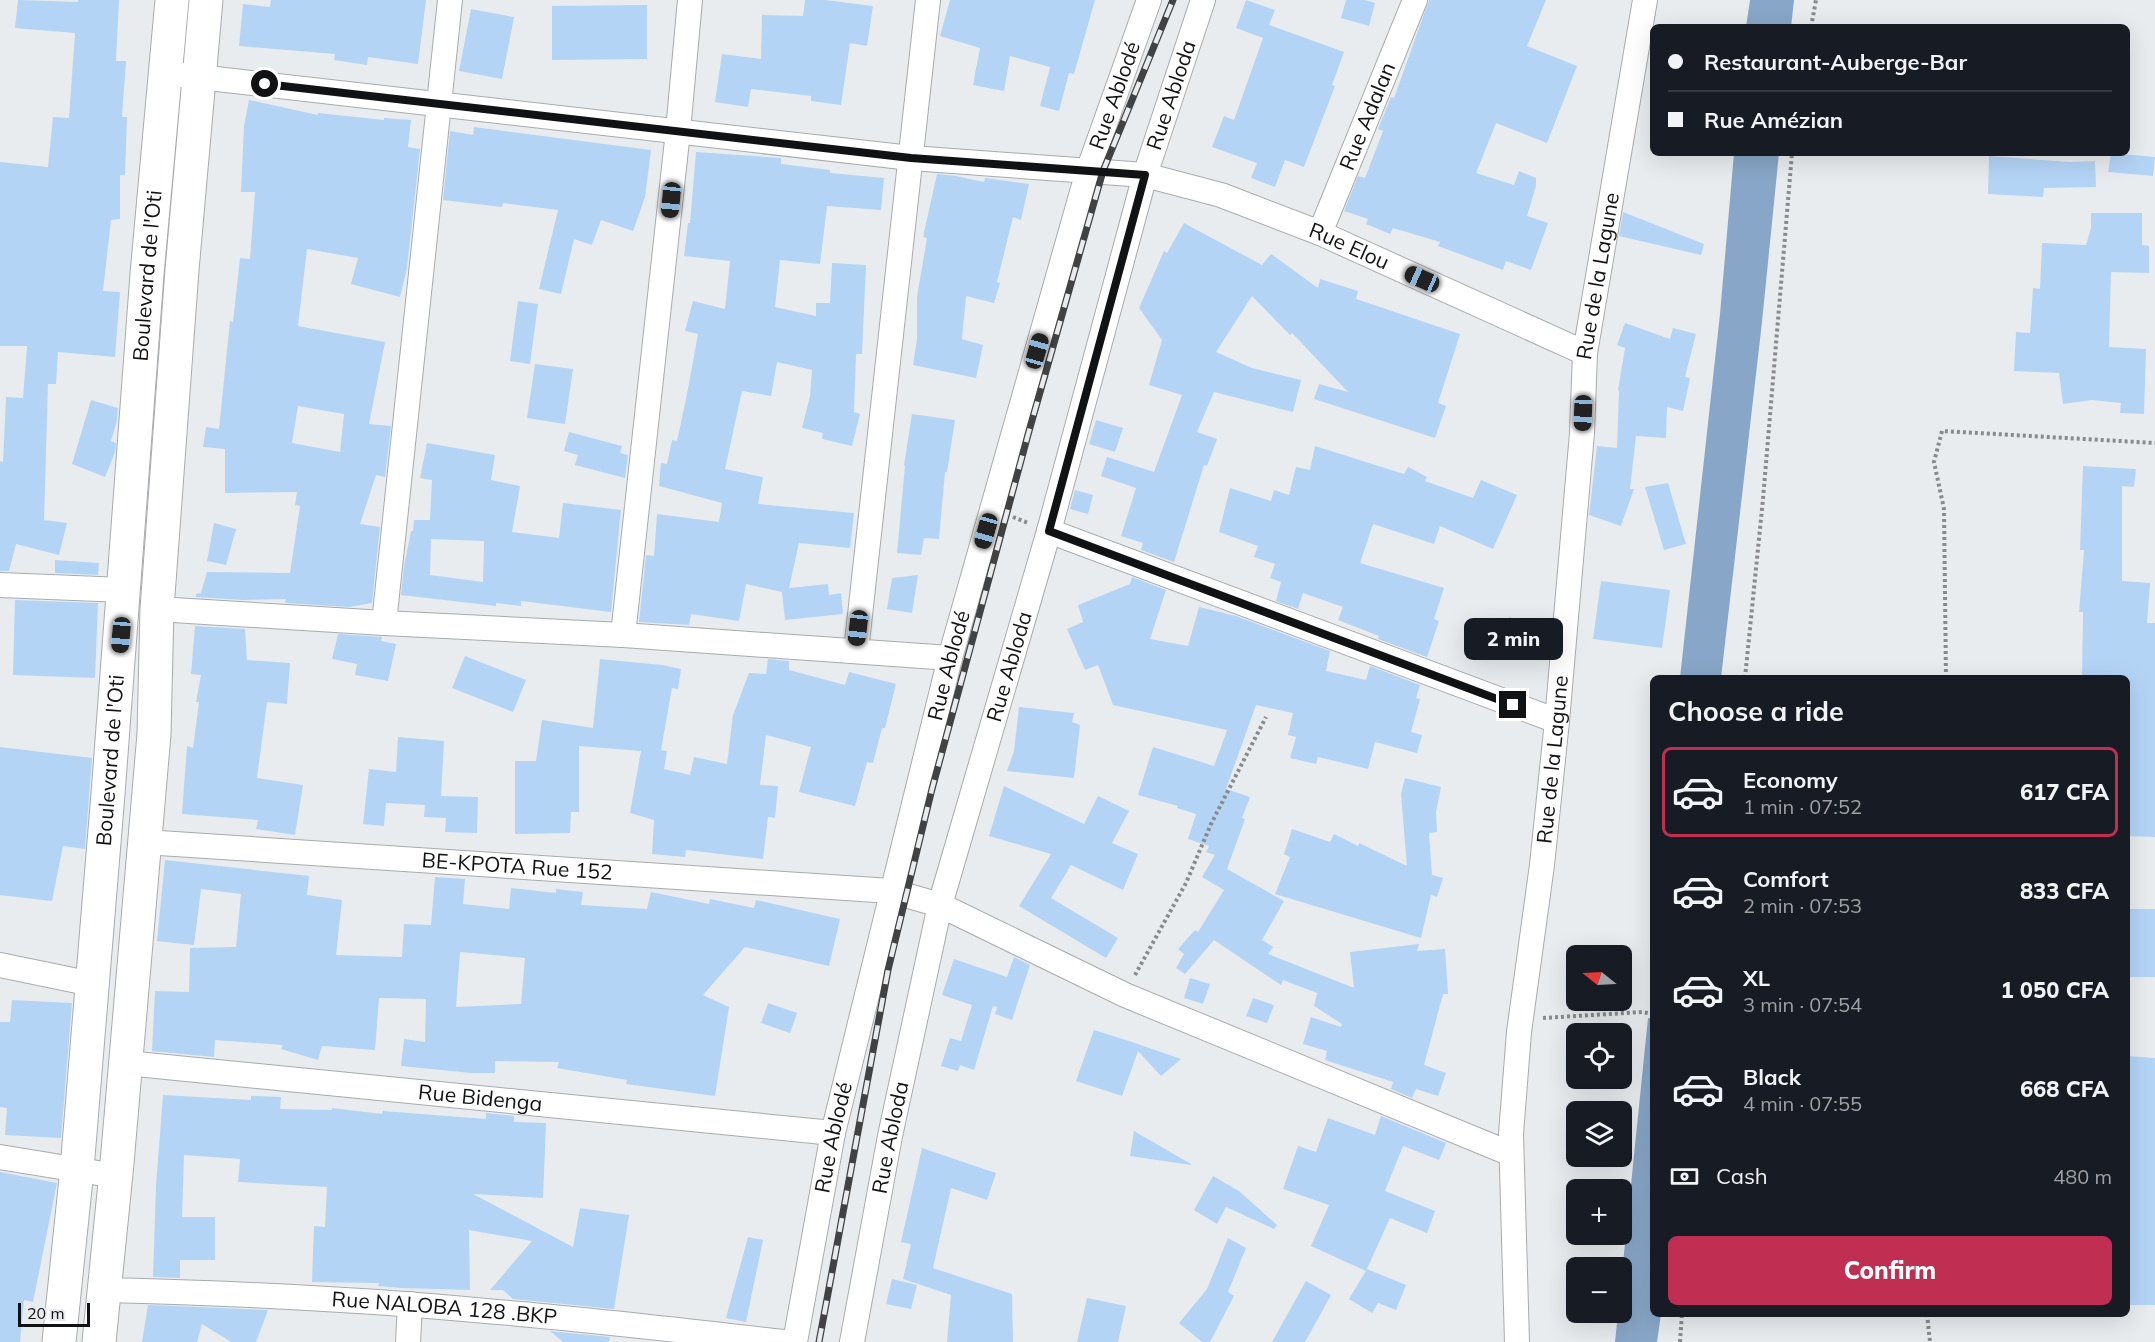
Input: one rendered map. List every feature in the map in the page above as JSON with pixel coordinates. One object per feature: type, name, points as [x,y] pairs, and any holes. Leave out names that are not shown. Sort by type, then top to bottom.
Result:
[{"type":"main road","name":"Boulevard de l'Oti","points":[[59,1342],[92,984],[171,0]]},
{"type":"main road","name":"Boulevard de l'Oti","points":[[99,1342],[116,1176],[154,734],[157,609],[182,270],[206,0]]},
{"type":"street","points":[[384,623],[450,0]]},
{"type":"street","points":[[623,635],[678,131],[690,0]]},
{"type":"street","points":[[856,651],[928,0]]},
{"type":"street","name":"Rue Ablodé","points":[[795,1342],[833,1133],[950,658],[1095,171],[1149,0]]},
{"type":"street","name":"Rue Abloda","points":[[852,1342],[890,1136],[940,905],[1049,531],[1145,175],[1203,0]]},
{"type":"street","name":"Rue Adalan","points":[[1320,233],[1415,0]]},
{"type":"street","name":"Rue de la Lagune","points":[[1517,1342],[1511,1134],[1521,1019],[1542,865],[1557,722],[1581,445],[1585,353],[1645,0]]},
{"type":"street","name":"Rue Elou","points":[[164,73],[911,158],[1145,175],[1221,195],[1320,233],[1585,353]]},
{"type":"street","points":[[1049,531],[1557,722]]},
{"type":"street","points":[[0,585],[124,590]]},
{"type":"street","points":[[157,609],[623,635],[950,658]]},
{"type":"street","name":"BE-KPOTA Rue 152","points":[[144,842],[891,891],[940,905],[1125,994],[1511,1154]]},
{"type":"street","points":[[0,965],[92,984]]},
{"type":"street","name":"Rue Bidenga","points":[[126,1063],[833,1133]]},
{"type":"street","points":[[0,1157],[116,1176]]},
{"type":"street","name":"Rue NALOBA 128 .BKP","points":[[105,1290],[174,1291],[410,1304],[784,1342]]},
{"type":"street","points":[[408,1342],[410,1304]]},
{"type":"path","points":[[1812,24],[1816,0]]},
{"type":"path","points":[[1745,675],[1763,499],[1792,156]]},
{"type":"path","points":[[1946,675],[1944,509],[1934,462],[1942,432],[2155,442]]},
{"type":"path","points":[[993,509],[1049,531]]},
{"type":"path","points":[[1125,994],[1186,883],[1211,824],[1266,717]]},
{"type":"path","points":[[1521,1019],[1650,1013]]},
{"type":"path","points":[[1680,1342],[1682,1317]]},
{"type":"path","points":[[1927,1317],[1930,1342]]},
{"type":"water","points":[[1750,0],[1794,0],[1791,24],[1746,24]]},
{"type":"water","points":[[1734,156],[1779,156],[1721,675],[1680,675],[1720,314]]},
{"type":"water","points":[[1648,1018],[1650,1018],[1650,1317],[1661,1317],[1657,1342],[1615,1342],[1617,1323],[1632,1323],[1632,1257],[1624,1257],[1625,1245],[1632,1245],[1632,1179]]},
{"type":"building","points":[[18,0],[78,2],[78,0],[119,0],[116,61],[126,61],[122,117],[127,117],[125,175],[120,175],[120,219],[111,220],[103,291],[120,292],[115,357],[58,352],[56,384],[48,384],[44,521],[67,523],[59,555],[16,544],[9,571],[0,571],[0,461],[3,462],[6,397],[23,398],[27,346],[0,346],[0,162],[48,167],[53,117],[69,118],[75,33],[15,28]]},
{"type":"building","points":[[271,0],[426,0],[418,64],[368,57],[367,65],[334,60],[335,54],[239,46],[243,4],[270,7]]},
{"type":"building","points":[[805,0],[873,6],[867,46],[850,43],[841,105],[811,101],[811,96],[751,89],[748,107],[715,102],[722,54],[761,59],[762,15],[803,16]]},
{"type":"building","points":[[950,0],[1095,0],[1074,74],[1069,73],[1059,111],[1040,106],[1050,67],[1010,56],[1004,91],[973,85],[980,48],[940,36]]},
{"type":"building","points":[[1246,0],[1275,10],[1269,25],[1344,52],[1332,85],[1335,86],[1304,167],[1285,160],[1275,187],[1251,178],[1257,163],[1212,147],[1224,116],[1234,120],[1263,38],[1236,28]]},
{"type":"building","points":[[1346,0],[1365,0],[1375,3],[1369,26],[1341,18]]},
{"type":"building","points":[[1429,0],[1546,0],[1527,46],[1577,66],[1547,143],[1496,123],[1476,173],[1514,185],[1519,171],[1536,178],[1536,186],[1527,216],[1548,223],[1531,270],[1506,261],[1503,270],[1438,246],[1440,242],[1393,228],[1390,234],[1366,224],[1368,219],[1344,211],[1358,176],[1365,178],[1383,131],[1378,129],[1391,97],[1394,98]]},
{"type":"building","points":[[647,5],[647,59],[552,60],[552,6]]},
{"type":"building","points":[[471,9],[514,17],[502,79],[459,71]]},
{"type":"building","points":[[249,100],[318,115],[318,113],[384,120],[384,118],[411,120],[408,147],[420,149],[407,268],[400,297],[351,284],[358,258],[307,249],[298,326],[385,342],[369,424],[391,426],[385,477],[376,475],[360,524],[380,527],[372,603],[349,607],[285,603],[286,599],[243,600],[196,597],[196,594],[201,593],[207,572],[290,573],[300,506],[295,505],[297,492],[225,493],[225,449],[203,447],[206,427],[219,429],[230,321],[233,322],[240,258],[250,259],[255,192],[241,192],[244,126]],"holes":[[[298,406],[344,414],[340,452],[292,443]]]},
{"type":"building","points":[[474,127],[651,150],[645,197],[633,231],[601,220],[592,245],[574,239],[561,294],[539,289],[558,210],[503,203],[502,207],[443,200],[450,131],[473,135]]},
{"type":"building","points":[[696,152],[781,158],[781,164],[830,170],[830,173],[884,178],[881,210],[827,206],[820,264],[780,260],[775,307],[816,316],[816,303],[830,303],[832,263],[866,265],[862,354],[856,354],[854,412],[860,414],[852,446],[822,439],[823,433],[802,428],[810,396],[812,370],[777,362],[771,396],[742,391],[725,469],[763,477],[758,504],[854,513],[850,548],[799,543],[789,588],[828,584],[829,595],[841,593],[843,614],[785,620],[782,592],[746,584],[739,621],[691,614],[689,625],[639,622],[646,555],[654,556],[657,514],[719,522],[722,503],[659,486],[661,463],[667,464],[672,440],[677,441],[687,394],[698,334],[685,331],[693,301],[725,309],[730,261],[684,256],[688,223],[690,223]]},
{"type":"building","points":[[1989,156],[2070,162],[2095,161],[2096,187],[2044,188],[2043,197],[1988,194]]},
{"type":"building","points":[[2111,156],[2155,157],[2153,176],[2108,172]]},
{"type":"building","points":[[937,174],[984,182],[985,178],[1029,184],[1021,220],[1013,217],[994,303],[966,296],[962,339],[983,345],[976,378],[913,365],[917,339],[917,297],[927,238],[923,237]]},
{"type":"building","points":[[1623,212],[1704,244],[1701,255],[1619,236]]},
{"type":"building","points":[[2091,213],[2142,213],[2142,245],[2149,246],[2149,273],[2111,272],[2109,347],[2146,349],[2144,414],[2120,413],[2121,403],[2092,400],[2063,404],[2059,373],[2014,371],[2016,332],[2030,333],[2033,288],[2040,289],[2042,243],[2086,245],[2091,228]]},
{"type":"building","points":[[1184,223],[1262,265],[1271,254],[1318,288],[1320,279],[1358,291],[1356,299],[1460,334],[1438,403],[1446,406],[1435,438],[1314,399],[1319,384],[1348,392],[1292,333],[1290,335],[1252,296],[1216,352],[1252,368],[1301,380],[1293,412],[1214,392],[1197,432],[1217,439],[1207,466],[1204,465],[1174,562],[1141,550],[1143,543],[1121,536],[1136,488],[1101,476],[1107,457],[1154,472],[1182,395],[1149,385],[1162,340],[1139,308],[1164,251],[1167,253]]},
{"type":"building","points":[[518,301],[538,304],[530,364],[510,361]]},
{"type":"building","points":[[1625,323],[1670,339],[1673,328],[1696,334],[1685,377],[1690,378],[1683,411],[1667,407],[1666,438],[1636,436],[1630,489],[1634,489],[1621,526],[1589,515],[1597,446],[1617,448],[1618,390],[1625,348],[1617,345]]},
{"type":"building","points":[[535,364],[573,369],[565,424],[527,418]]},
{"type":"building","points":[[91,400],[118,408],[111,441],[116,443],[115,452],[105,477],[72,464]]},
{"type":"building","points":[[912,414],[955,420],[947,472],[945,472],[939,539],[924,538],[921,555],[897,553],[904,465]]},
{"type":"building","points":[[1096,420],[1123,428],[1115,452],[1089,444]]},
{"type":"building","points":[[569,432],[622,446],[620,453],[628,455],[625,478],[575,465],[578,455],[564,451]]},
{"type":"building","points":[[427,443],[495,455],[491,480],[520,486],[512,532],[559,538],[563,503],[621,510],[611,612],[521,601],[521,606],[496,603],[496,606],[401,595],[404,566],[414,520],[430,520],[432,480],[420,478]],"holes":[[[431,539],[484,541],[483,582],[430,575]]]},
{"type":"building","points":[[1315,446],[1404,474],[1408,467],[1427,477],[1425,481],[1473,498],[1481,480],[1517,495],[1493,549],[1440,526],[1434,544],[1373,524],[1360,563],[1444,588],[1434,619],[1439,621],[1427,657],[1378,639],[1379,636],[1338,620],[1343,607],[1303,593],[1298,609],[1276,601],[1281,582],[1270,578],[1275,564],[1254,557],[1258,546],[1219,532],[1230,488],[1271,501],[1274,490],[1289,495],[1296,467],[1310,470]]},
{"type":"building","points":[[2083,466],[2136,469],[2134,487],[2122,486],[2122,581],[2150,583],[2147,623],[2155,623],[2155,837],[2130,836],[2130,675],[2082,675],[2083,612],[2079,612],[2084,550],[2080,550]]},
{"type":"building","points":[[1668,483],[1686,544],[1664,550],[1645,487]]},
{"type":"building","points":[[1075,490],[1093,495],[1088,514],[1070,509]]},
{"type":"building","points":[[214,523],[236,529],[226,565],[207,561]]},
{"type":"building","points":[[55,560],[99,563],[98,575],[55,573]]},
{"type":"building","points":[[918,575],[912,613],[887,609],[892,578]]},
{"type":"building","points":[[1132,577],[1166,590],[1150,639],[1188,646],[1199,607],[1236,616],[1330,651],[1326,671],[1366,680],[1370,666],[1420,685],[1416,698],[1420,699],[1411,732],[1422,735],[1417,753],[1375,742],[1368,769],[1318,757],[1316,764],[1290,758],[1296,737],[1288,735],[1293,713],[1256,705],[1226,789],[1250,797],[1242,818],[1245,819],[1227,869],[1284,901],[1262,940],[1273,947],[1268,954],[1354,988],[1350,952],[1419,944],[1417,951],[1445,949],[1448,994],[1443,994],[1424,1065],[1446,1073],[1438,1096],[1416,1089],[1412,1098],[1391,1089],[1393,1082],[1325,1060],[1327,1051],[1303,1044],[1311,1017],[1341,1027],[1342,1024],[1314,1006],[1317,993],[1283,980],[1281,985],[1214,940],[1185,974],[1176,968],[1184,954],[1178,949],[1195,930],[1198,932],[1224,890],[1202,877],[1215,855],[1206,852],[1209,846],[1188,839],[1196,814],[1177,808],[1178,806],[1138,795],[1153,747],[1214,766],[1227,730],[1113,705],[1098,665],[1085,670],[1067,629],[1083,622],[1078,605],[1130,584]]},
{"type":"building","points":[[1601,581],[1670,590],[1662,648],[1593,639]]},
{"type":"building","points":[[15,600],[98,603],[95,678],[13,675]]},
{"type":"building","points":[[1509,617],[1530,623],[1520,658],[1499,653]]},
{"type":"building","points":[[195,626],[245,629],[247,660],[290,663],[287,704],[267,702],[257,778],[303,785],[295,835],[256,829],[258,820],[182,814],[187,746],[193,748],[199,702],[196,702],[201,675],[191,674]]},
{"type":"building","points":[[338,634],[382,637],[381,641],[396,644],[388,681],[355,675],[357,664],[332,659]]},
{"type":"building","points":[[465,656],[526,680],[513,712],[452,688]]},
{"type":"building","points":[[600,659],[681,669],[678,689],[672,688],[661,750],[667,751],[664,769],[690,775],[694,757],[727,764],[733,715],[749,673],[766,674],[768,659],[789,661],[789,670],[845,685],[849,672],[896,684],[885,728],[882,728],[873,763],[867,762],[855,806],[799,792],[811,747],[766,735],[760,785],[778,786],[775,818],[768,817],[763,859],[686,850],[685,857],[652,854],[654,820],[630,813],[641,751],[579,746],[579,812],[571,812],[570,833],[515,834],[515,761],[536,761],[542,720],[593,728]]},
{"type":"building","points":[[1019,707],[1074,713],[1072,722],[1080,725],[1074,778],[1007,771],[1014,751]]},
{"type":"building","points":[[398,737],[444,741],[441,796],[478,797],[477,833],[445,832],[446,818],[424,817],[425,805],[386,803],[384,826],[363,824],[369,769],[396,772]]},
{"type":"building","points":[[0,747],[92,758],[85,849],[63,846],[52,901],[0,895]]},
{"type":"building","points":[[1405,778],[1441,787],[1436,812],[1437,832],[1429,833],[1432,875],[1443,878],[1437,897],[1431,895],[1421,938],[1275,894],[1290,857],[1284,854],[1292,829],[1330,842],[1334,834],[1407,866],[1401,794]]},
{"type":"building","points":[[1004,786],[1084,824],[1098,796],[1129,811],[1112,843],[1138,854],[1123,890],[1071,865],[1051,898],[1118,938],[1106,958],[1019,906],[1051,854],[989,836]]},
{"type":"building","points":[[165,860],[309,876],[307,895],[342,900],[336,955],[402,957],[404,924],[431,925],[435,877],[465,879],[463,904],[509,909],[511,888],[556,893],[556,889],[583,892],[581,905],[647,909],[651,892],[709,904],[710,899],[754,908],[756,900],[840,919],[829,966],[745,947],[703,995],[729,1007],[715,1096],[626,1084],[627,1080],[557,1068],[559,1062],[495,1061],[495,1073],[401,1066],[404,1039],[425,1042],[426,999],[379,998],[375,1050],[322,1046],[318,1060],[281,1049],[283,1045],[215,1040],[214,1057],[152,1051],[155,991],[189,992],[190,948],[236,947],[241,894],[201,889],[194,945],[157,941]],"holes":[[[460,952],[525,958],[521,1004],[456,1007]]]},
{"type":"building","points":[[2130,909],[2155,909],[2155,977],[2130,977]]},
{"type":"building","points":[[1014,957],[1030,965],[1012,1020],[995,1014],[997,1007],[993,1006],[974,1070],[960,1065],[958,1071],[941,1066],[950,1038],[961,1041],[972,1005],[942,995],[954,959],[1007,977]]},
{"type":"building","points":[[1190,978],[1210,984],[1203,1004],[1184,998]]},
{"type":"building","points":[[1253,998],[1274,1005],[1267,1023],[1246,1016]]},
{"type":"building","points":[[12,1000],[72,1003],[61,1138],[5,1135],[7,1108],[0,1107],[0,1022],[10,1022]]},
{"type":"building","points":[[768,1003],[797,1013],[790,1033],[761,1023]]},
{"type":"building","points":[[1094,1030],[1181,1059],[1161,1076],[1138,1051],[1122,1096],[1076,1081]]},
{"type":"building","points":[[2130,1056],[2155,1058],[2155,1305],[2130,1305]]},
{"type":"building","points":[[163,1095],[251,1100],[251,1096],[281,1097],[280,1109],[332,1110],[332,1108],[382,1114],[383,1111],[486,1119],[486,1113],[514,1116],[514,1122],[546,1123],[543,1198],[473,1194],[573,1247],[580,1208],[629,1215],[614,1309],[513,1299],[503,1290],[490,1290],[532,1241],[469,1230],[470,1290],[402,1288],[378,1286],[379,1283],[312,1282],[314,1226],[325,1227],[327,1187],[238,1182],[240,1159],[184,1155],[182,1217],[215,1217],[215,1260],[180,1260],[180,1278],[153,1277],[156,1185]]},
{"type":"building","points":[[1381,1116],[1446,1143],[1439,1160],[1403,1146],[1385,1191],[1435,1211],[1427,1233],[1390,1218],[1366,1271],[1311,1246],[1329,1205],[1283,1189],[1298,1146],[1316,1152],[1328,1118],[1375,1135]]},
{"type":"building","points":[[1134,1131],[1191,1164],[1191,1165],[1130,1156]]},
{"type":"building","points":[[922,1148],[996,1173],[987,1200],[951,1188],[933,1268],[1012,1294],[1013,1342],[947,1342],[951,1295],[903,1279],[911,1244],[901,1242]]},
{"type":"building","points":[[0,1172],[57,1183],[33,1302],[24,1300],[20,1342],[0,1342]]},
{"type":"building","points":[[1213,1176],[1239,1191],[1277,1225],[1274,1229],[1226,1207],[1217,1224],[1194,1210]]},
{"type":"building","points":[[748,1237],[763,1240],[746,1322],[726,1318]]},
{"type":"building","points":[[1228,1238],[1246,1248],[1228,1292],[1234,1296],[1210,1342],[1202,1342],[1179,1323],[1207,1289]]},
{"type":"building","points":[[1367,1269],[1406,1285],[1396,1310],[1378,1303],[1372,1313],[1349,1299]]},
{"type":"building","points":[[892,1279],[917,1285],[911,1309],[886,1304]]},
{"type":"building","points":[[1306,1281],[1331,1295],[1305,1342],[1272,1342]]},
{"type":"building","points":[[1087,1298],[1126,1306],[1118,1342],[1077,1342]]},
{"type":"building","points":[[148,1305],[268,1310],[256,1342],[231,1342],[202,1324],[197,1342],[142,1342]]},
{"type":"building","points":[[550,1331],[610,1337],[609,1342],[563,1342]]},
{"type":"railway","points":[[819,1342],[888,970],[932,789],[1029,431],[1103,171],[1173,0]]},
{"type":"route","points":[[265,84],[911,158],[1145,175],[1049,531],[1513,705]]}]
